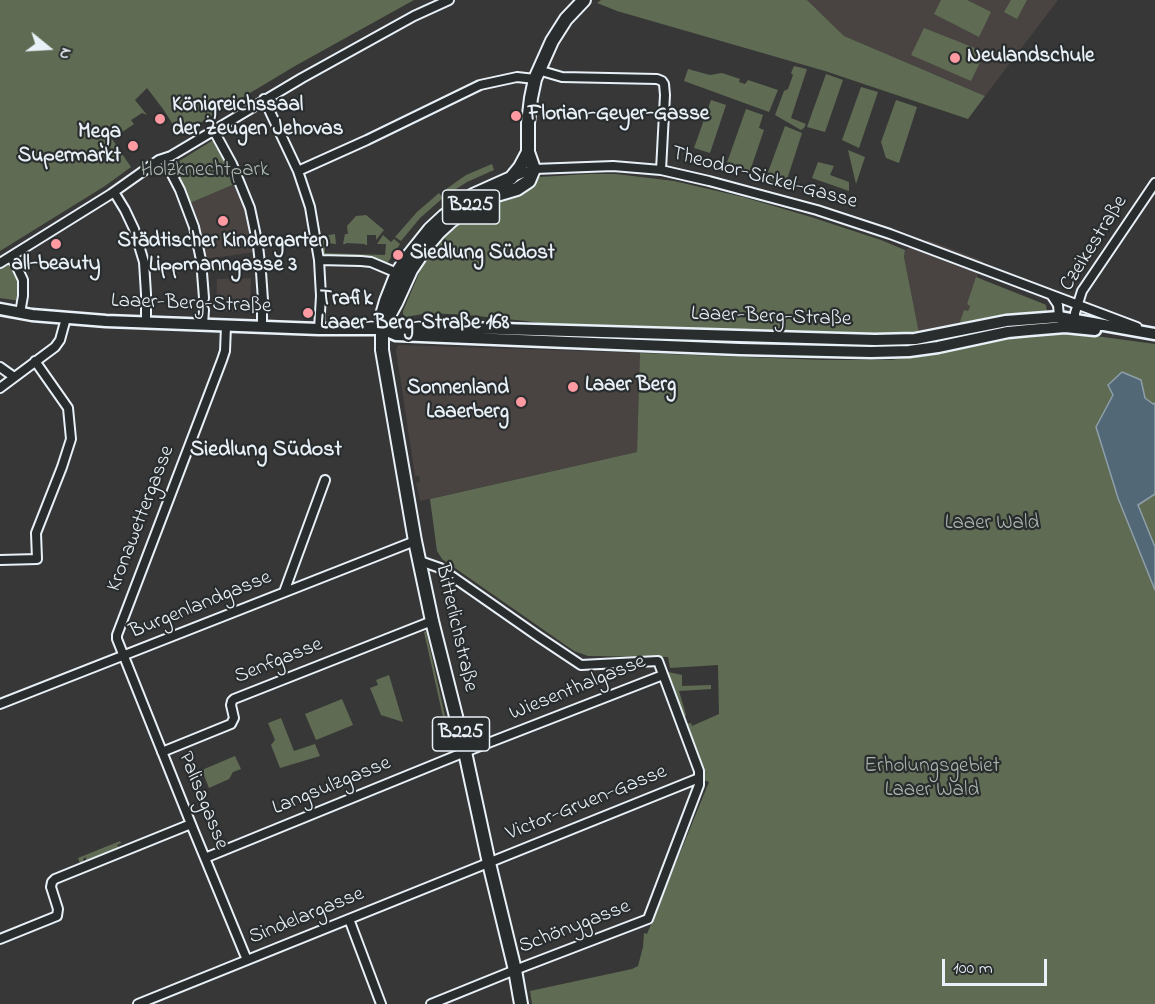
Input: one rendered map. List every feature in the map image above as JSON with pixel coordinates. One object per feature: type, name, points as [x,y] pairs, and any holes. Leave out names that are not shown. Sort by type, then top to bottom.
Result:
[{"type":"main road","points":[[534,169],[528,152],[528,117],[536,74],[552,41],[577,3]]},
{"type":"main road","name":"B225","points":[[382,329],[382,315],[397,273],[430,229],[473,195],[511,178],[528,152]]},
{"type":"main road","name":"B225","points":[[382,329],[411,270],[439,232],[477,203],[524,185],[534,169]]},
{"type":"main road","name":"Laaer-Berg-Straße","points":[[0,309],[66,318],[226,326],[382,329],[399,326],[896,340],[938,335],[1006,321],[1059,317],[1072,325]]},
{"type":"main road","name":"Laaer-Berg-Straße","points":[[382,329],[396,335],[740,349],[881,352],[938,348],[1008,333],[1072,325],[1155,334]]},
{"type":"main road","name":"Bitterlichstraße","points":[[382,329],[382,350],[415,541],[432,621],[469,751],[489,863],[521,1004]]},
{"type":"street","points":[[0,263],[114,192],[159,160],[171,156],[264,99],[414,16],[449,0]]},
{"type":"street","points":[[298,171],[480,85],[536,74],[662,81],[665,95],[661,170]]},
{"type":"street","points":[[264,99],[298,171],[310,207],[319,260],[321,296],[319,329]]},
{"type":"street","points":[[214,131],[232,164],[250,208],[258,246],[263,300]]},
{"type":"street","points":[[164,159],[180,190],[194,227],[201,260],[204,298]]},
{"type":"street","name":"Theodor-Sickel-Gasse","points":[[511,178],[534,169],[613,166],[661,170],[719,184],[817,210],[890,234],[1155,334]]},
{"type":"street","name":"Czeikestraße","points":[[1072,325],[1082,291],[1155,183]]},
{"type":"street","points":[[114,192],[134,229],[144,262],[146,323]]},
{"type":"street","points":[[10,257],[23,280],[20,313]]},
{"type":"street","points":[[319,260],[361,261],[380,265],[397,273]]},
{"type":"street","points":[[1052,296],[1058,305],[1059,317]]},
{"type":"street","points":[[203,325],[204,310]]},
{"type":"street","points":[[262,312],[262,327]]},
{"type":"street","points":[[0,388],[55,347],[60,340],[66,318]]},
{"type":"street","name":"Kronawettergasse","points":[[124,655],[117,635],[222,360],[225,351],[226,326]]},
{"type":"street","points":[[0,560],[37,559],[36,533],[71,440],[68,408],[34,361]]},
{"type":"street","points":[[0,368],[14,377]]},
{"type":"street","points":[[284,592],[325,480]]},
{"type":"street","name":"Burgenlandgasse","points":[[0,704],[415,541]]},
{"type":"street","points":[[420,561],[440,568],[581,665],[658,660],[689,742],[699,771],[699,778]]},
{"type":"street","name":"Senfgasse","points":[[162,752],[231,724],[234,718],[231,705],[234,699],[432,621]]},
{"type":"street","name":"Palisagasse","points":[[124,655],[247,960]]},
{"type":"street","name":"Wiesenthalgasse","points":[[469,751],[663,675]]},
{"type":"street","name":"Langsulzgasse","points":[[206,858],[469,751]]},
{"type":"street","name":"Victor-Gruen-Gasse","points":[[489,863],[699,778]]},
{"type":"street","name":"Schönygasse","points":[[431,1004],[648,919],[699,784],[699,778]]},
{"type":"street","points":[[0,939],[57,916],[58,909],[51,887],[55,879],[191,825]]},
{"type":"street","name":"Sindelargasse","points":[[138,1004],[148,1002],[489,863]]},
{"type":"street","points":[[350,919],[381,1004]]},
{"type":"shaded area","name":"Neulandschule","points":[[807,0],[1058,0],[985,96],[844,36]]},
{"type":"shaded area","name":"Städtischer Kindergarten Lippmanngasse 3","points":[[237,183],[247,211],[256,252],[205,259],[190,203]]},
{"type":"shaded area","points":[[928,240],[983,261],[967,304],[970,305],[968,311],[959,325],[919,333],[904,257],[905,250]]},
{"type":"shaded area","points":[[251,278],[250,311],[216,310],[217,279]]},
{"type":"shaded area","name":"Sonnenland Laaerberg","points":[[398,345],[640,353],[637,452],[420,501],[416,483],[420,482],[419,476],[415,476],[396,350]]},
{"type":"green space","points":[[0,0],[414,0],[295,66],[180,135],[147,88],[135,100],[147,115],[142,113],[131,120],[134,124],[112,139],[131,167],[105,186],[0,251]]},
{"type":"green space","points":[[601,0],[807,0],[844,36],[985,96],[968,119],[825,71],[617,11],[597,3]]},
{"type":"green space","points":[[941,0],[967,0],[991,12],[979,37],[934,14]]},
{"type":"green space","points":[[1011,0],[1027,0],[1017,19],[1004,12]]},
{"type":"green space","points":[[924,28],[985,52],[971,81],[911,55]]},
{"type":"green space","points":[[794,66],[807,69],[791,118],[806,124],[801,130],[775,115],[784,91],[788,89]]},
{"type":"green space","points":[[688,69],[710,75],[722,73],[740,79],[739,82],[745,84],[748,80],[778,90],[769,112],[684,81]]},
{"type":"green space","points":[[826,74],[843,80],[825,132],[807,127]]},
{"type":"green space","points":[[861,87],[878,92],[859,148],[842,140]]},
{"type":"green space","points":[[711,100],[726,105],[710,153],[694,148]]},
{"type":"green space","points":[[896,100],[917,107],[899,163],[886,158],[881,142]]},
{"type":"green space","points":[[746,109],[763,115],[759,128],[764,130],[750,171],[728,164],[724,171]]},
{"type":"green space","points":[[785,126],[802,133],[784,189],[764,183]]},
{"type":"green space","name":"Holzknechtpark","points":[[215,139],[237,183],[190,203],[171,166]]},
{"type":"green space","points":[[848,150],[865,157],[856,184]]},
{"type":"green space","points":[[818,162],[834,166],[830,175],[849,182],[849,191],[812,178]]},
{"type":"green space","points":[[492,164],[494,170],[467,182],[445,196],[442,192],[466,175]]},
{"type":"green space","points":[[616,174],[674,181],[743,197],[811,217],[905,250],[904,257],[919,333],[869,335],[617,329],[551,325],[467,315],[429,313],[411,316],[411,318],[403,314],[423,264],[440,241],[469,216],[484,207],[509,199],[539,177]]},
{"type":"green space","points":[[439,193],[443,198],[420,218],[401,241],[395,237],[417,212]]},
{"type":"green space","points":[[366,215],[384,230],[376,240],[376,235],[367,235],[367,245],[343,244],[345,234],[348,234],[347,226],[356,216]]},
{"type":"green space","points":[[335,234],[336,244],[325,243],[325,253],[385,255],[386,244],[377,244],[383,235],[391,242],[394,239],[400,244],[386,265],[325,257],[321,254],[317,237]]},
{"type":"green space","points":[[5,263],[12,264],[21,284],[20,301],[0,298],[0,266]]},
{"type":"green space","points":[[976,277],[1044,304],[1047,312],[1005,316],[959,325],[964,310],[968,311],[970,306],[967,304]]},
{"type":"green space","points":[[1002,327],[919,346],[879,348],[434,333],[483,331],[657,339],[877,345]]},
{"type":"green space","name":"Erholungsgebiet Laaer Wald","points":[[1044,334],[1081,334],[1155,344],[1155,403],[1145,398],[1113,395],[1096,427],[1118,498],[1155,590],[1155,1004],[532,1004],[530,991],[638,966],[644,933],[647,934],[709,782],[703,780],[701,767],[686,724],[691,723],[692,726],[719,714],[718,665],[670,668],[668,657],[588,656],[574,651],[442,559],[437,551],[430,499],[637,452],[640,353],[823,360],[891,360]]},
{"type":"green space","points":[[1155,494],[1155,547],[1138,505]]},
{"type":"green space","points":[[426,631],[445,716],[443,717],[424,632]]},
{"type":"green space","points":[[668,672],[682,675],[682,686],[711,685],[711,689],[679,691],[686,715],[683,719]]},
{"type":"green space","points":[[389,675],[403,722],[381,715],[370,688],[378,685],[376,680]]},
{"type":"green space","points":[[342,699],[353,725],[316,740],[305,714]]},
{"type":"green space","points":[[281,718],[294,751],[315,744],[320,756],[280,768],[271,745],[275,740],[268,723]]},
{"type":"green space","points":[[235,756],[241,769],[233,772],[229,779],[209,788],[202,770]]},
{"type":"green space","points":[[120,841],[121,843],[117,845],[119,848],[86,861],[86,857],[83,859],[84,862],[80,863],[78,858]]},
{"type":"water","points":[[1122,372],[1141,380],[1145,398],[1155,403],[1155,494],[1138,505],[1155,547],[1155,590],[1118,498],[1096,427],[1113,395],[1108,385]]},
{"type":"place","name":"Neulandschule","points":[[955,58]]},
{"type":"place","name":"Florian-Geyer-Gasse","points":[[516,116]]},
{"type":"place","name":"Königreichssaal der Zeugen Jehovas","points":[[160,119]]},
{"type":"place","name":"Mega Supermarkt","points":[[133,146]]},
{"type":"place","name":"Städtischer Kindergarten Lippmanngasse 3","points":[[223,221]]},
{"type":"place","name":"all-beauty","points":[[56,244]]},
{"type":"place","name":"Siedlung Südost","points":[[398,255]]},
{"type":"place","name":"Trafik Laaer-Berg-Straße 168","points":[[308,313]]},
{"type":"place","name":"Laaer Berg","points":[[573,387]]},
{"type":"place","name":"Sonnenland Laaerberg","points":[[521,402]]},
{"type":"district","name":"Siedlung Südost","points":[[266,451]]},
{"type":"park label","name":"Laaer Wald","points":[[992,525]]}]
